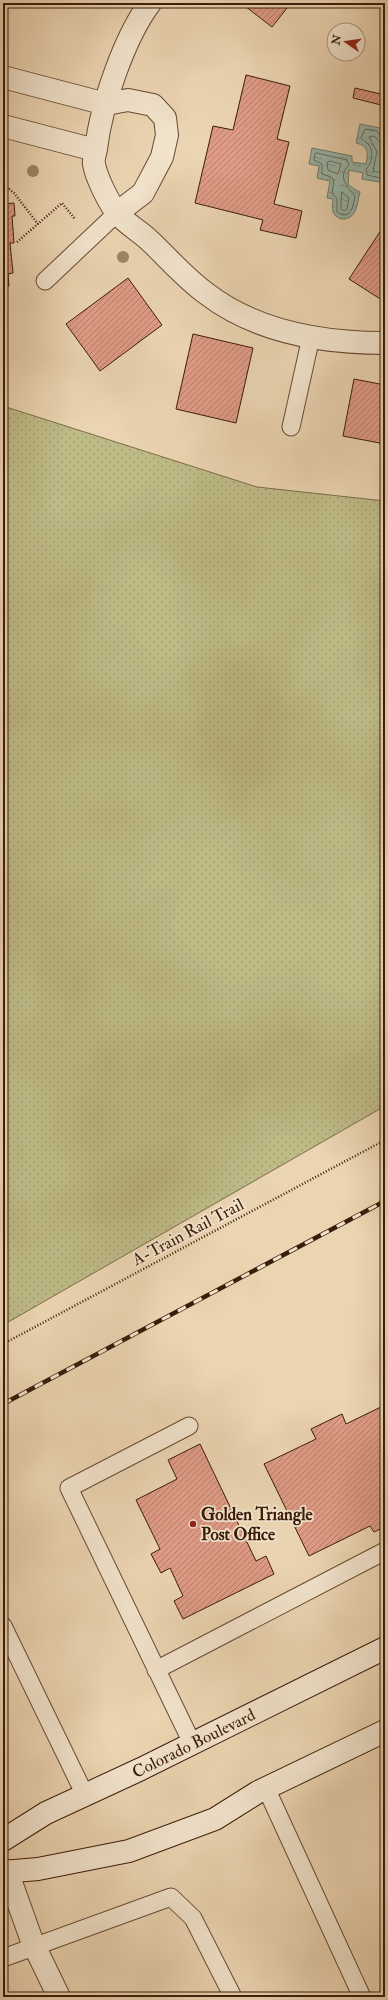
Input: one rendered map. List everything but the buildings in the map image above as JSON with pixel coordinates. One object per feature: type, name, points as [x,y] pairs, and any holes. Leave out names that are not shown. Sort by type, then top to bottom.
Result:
[{"type":"street","points":[[150,3],[129,38],[106,104],[98,133],[94,164],[104,191],[117,213],[207,295],[233,311],[258,323],[310,337],[326,340],[385,343]]},
{"type":"street","points":[[3,77],[106,104],[128,100],[153,106],[165,118],[167,135],[162,157],[143,193],[117,213]]},
{"type":"street","points":[[3,126],[96,150]]},
{"type":"street","name":"Colorado Boulevard","points":[[3,1840],[46,1814],[385,1648]]},
{"type":"street","points":[[59,1997],[33,1943],[5,1872],[38,1869],[129,1851],[215,1819],[266,1788],[385,1731]]},
{"type":"lane","points":[[45,281],[117,213]]},
{"type":"lane","points":[[291,427],[310,337]]},
{"type":"lane","points":[[189,1426],[69,1488],[192,1743]]},
{"type":"lane","points":[[156,1670],[385,1551]]},
{"type":"lane","points":[[3,1626],[85,1795]]},
{"type":"lane","points":[[266,1788],[362,1997]]},
{"type":"lane","points":[[3,1958],[33,1943],[171,1897],[193,1918],[232,1997]]},
{"type":"path","points":[[3,190],[9,189],[14,193],[38,224]]},
{"type":"path","points":[[17,242],[62,203],[91,238]]},
{"type":"path","name":"A-Train Rail Trail","points":[[3,1344],[385,1140]]},
{"type":"shaded area","points":[[3,406],[257,487],[385,501],[385,1106],[3,1325]]},
{"type":"water","points":[[360,124],[380,128],[385,137],[385,183],[362,179],[363,173],[349,170],[348,184],[360,192],[357,206],[353,214],[346,219],[341,219],[334,214],[332,206],[333,199],[327,198],[330,181],[317,178],[319,166],[309,164],[312,148],[352,156],[352,162],[366,164],[367,150],[360,144],[356,143]]},
{"type":"railway","points":[[3,1404],[385,1201]]},
{"type":"place","name":"Golden Triangle Post Office","points":[[193,1524]]}]
